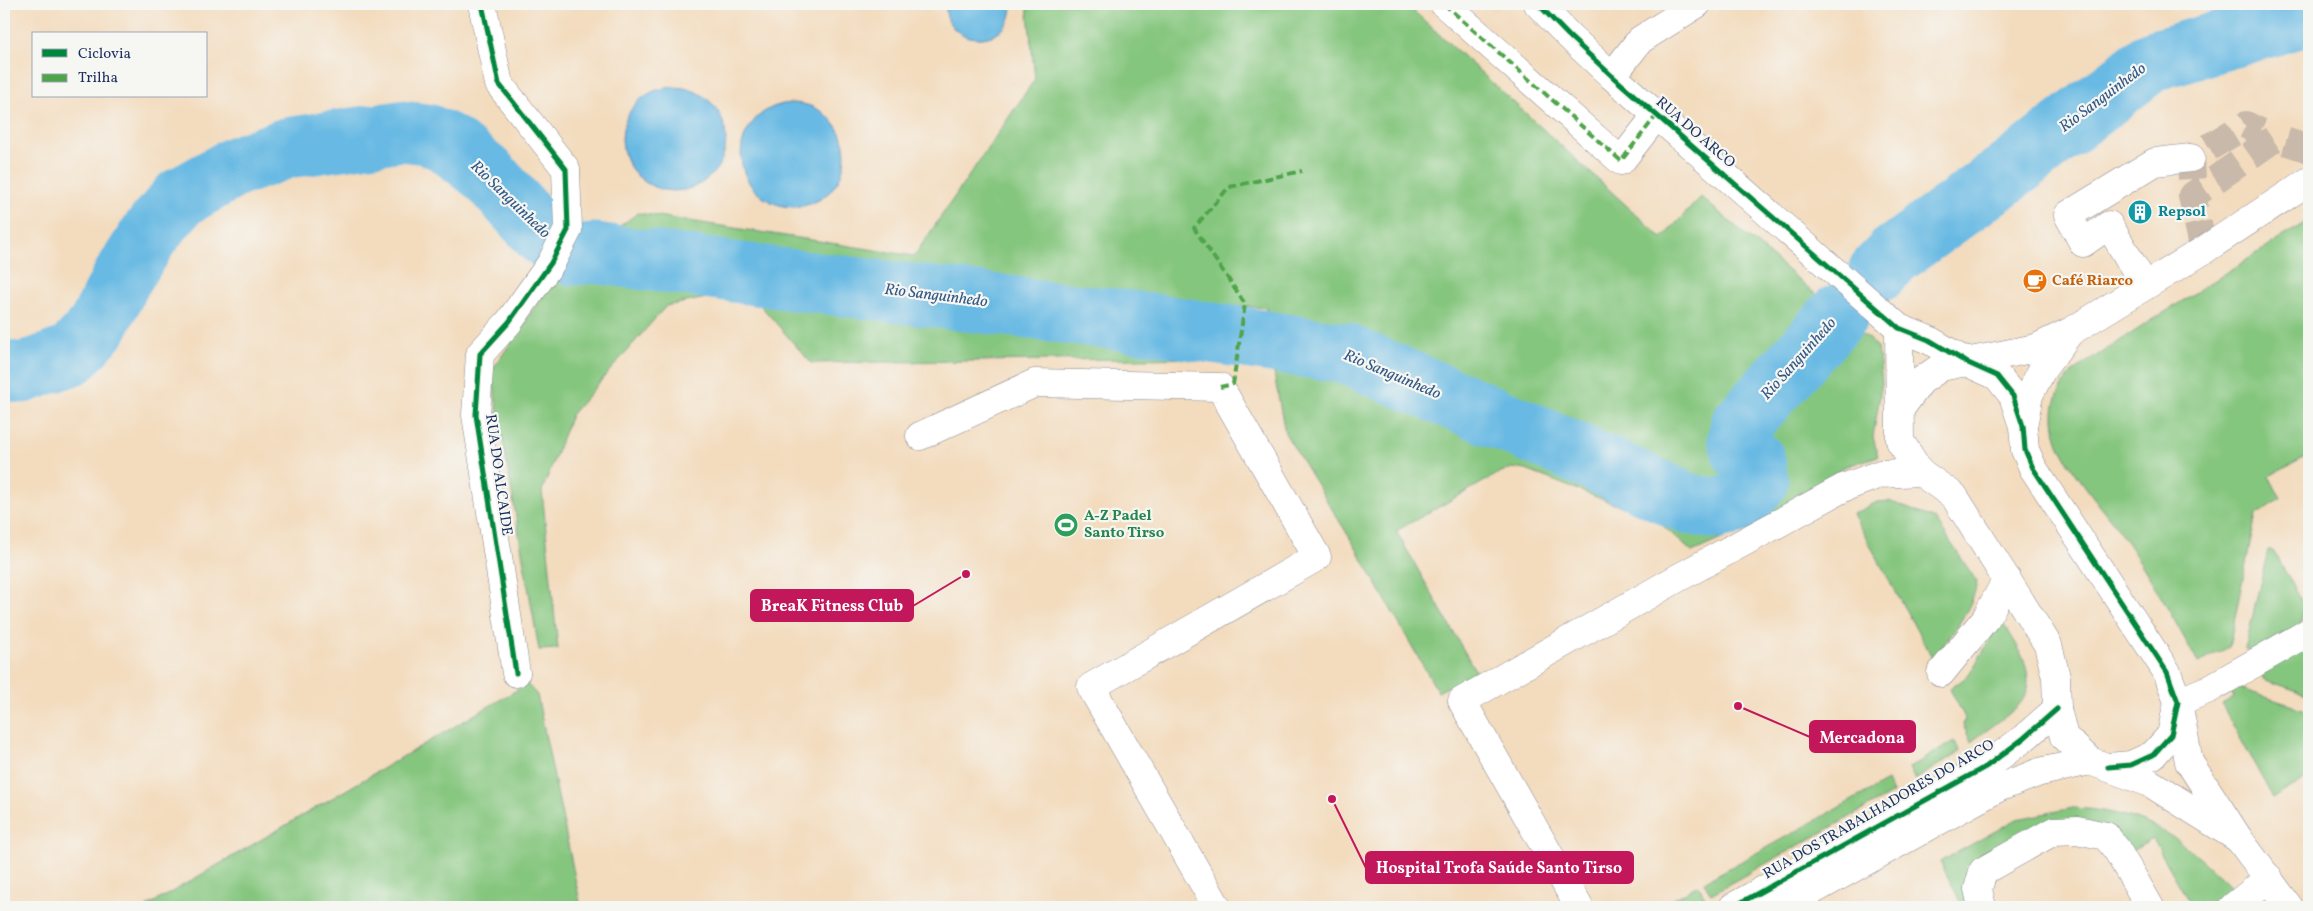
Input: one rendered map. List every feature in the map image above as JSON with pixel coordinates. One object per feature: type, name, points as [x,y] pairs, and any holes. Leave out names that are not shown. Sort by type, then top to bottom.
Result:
[{"type":"street","name":"RUA DO ALCAIDE","points":[[482,4],[499,84],[566,168],[568,230],[551,263],[510,322],[480,354],[476,415],[516,673]]},
{"type":"street","points":[[1444,4],[1621,161],[1656,116]]},
{"type":"street","points":[[1612,76],[1640,40],[1696,4]]},
{"type":"street","name":"RUA DO ARCO","points":[[1541,5],[1568,35],[1656,116],[1900,328]]},
{"type":"street","points":[[2145,286],[2109,225],[2083,243],[2068,215],[2155,162],[2191,158]]},
{"type":"street","points":[[1901,408],[1921,380],[1941,367],[2036,348],[2070,332],[2309,181]]},
{"type":"street","points":[[2239,839],[2150,783],[2099,764],[2064,737],[2057,709],[2056,677],[2048,645],[1954,496],[1920,472],[1900,441],[1900,328],[1929,340],[1966,362],[1997,376],[2013,396],[2023,426],[2025,450],[2033,468],[2167,672],[2178,702],[2189,762],[2239,839],[2270,878],[2289,907]]},
{"type":"street","points":[[2023,426],[2029,395],[2042,370],[2070,332]]},
{"type":"street","points":[[920,436],[1035,383],[1220,386],[1317,557],[1092,687],[1217,907]]},
{"type":"street","points":[[1579,907],[1462,701],[1678,578],[1843,488],[1880,474],[1920,472]]},
{"type":"street","points":[[1941,673],[1986,618],[2007,578]]},
{"type":"street","points":[[2178,702],[2209,689],[2309,632]]},
{"type":"street","points":[[1783,907],[1998,788],[2040,772],[2099,764],[2131,765],[2153,755],[2171,735],[2178,702]]},
{"type":"street","name":"RUA DOS TRABALHADORES DO ARCO","points":[[1733,907],[1987,766],[2024,738],[2057,709]]},
{"type":"street","points":[[1982,907],[1978,889],[1983,871],[2054,831],[2077,830],[2106,836],[2118,850],[2150,907]]},
{"type":"street","points":[[2233,907],[2270,878]]},
{"type":"green space","points":[[1027,4],[1406,4],[1662,238],[1701,197],[1878,347],[1882,383],[1873,437],[1878,456],[1844,467],[1769,518],[1692,552],[1661,524],[1633,511],[1526,470],[1512,468],[1501,472],[1396,531],[1476,672],[1438,692],[1356,548],[1285,433],[1268,341],[1266,308],[1239,306],[1236,350],[1214,358],[811,363],[747,290],[666,306],[571,415],[542,491],[558,649],[539,650],[491,372],[561,268],[638,213],[914,256],[1035,79]]},
{"type":"green space","points":[[2309,4],[2309,54],[2299,38]]},
{"type":"green space","points":[[2309,220],[2309,460],[2304,458],[2269,476],[2281,499],[2256,515],[2229,647],[2198,663],[2138,559],[2069,463],[2062,450],[2057,438],[2054,416],[2057,397],[2066,380],[2082,365]]},
{"type":"green space","points":[[1889,501],[1935,519],[1977,582],[1965,613],[1933,660],[1853,514],[1877,502]]},
{"type":"green space","points":[[2268,550],[2275,553],[2303,604],[2304,613],[2300,625],[2253,653],[2245,649]]},
{"type":"green space","points":[[2001,621],[2020,651],[2027,674],[2028,685],[2025,696],[2018,706],[1971,742],[1963,725],[1965,718],[1950,689],[1969,675]]},
{"type":"green space","points":[[2309,645],[2309,695],[2263,679],[2262,670]]},
{"type":"green space","points":[[527,684],[537,695],[581,907],[146,907]]},
{"type":"green space","points":[[2235,687],[2309,711],[2309,777],[2273,798],[2222,705],[2234,698],[2230,690]]},
{"type":"green space","points":[[1954,741],[1960,751],[1915,780],[1909,768]]},
{"type":"green space","points":[[1887,781],[1893,793],[1711,894],[1704,882]]},
{"type":"green space","points":[[2073,808],[2112,813],[2149,824],[2189,849],[2237,892],[2223,907],[2192,907],[2153,839],[2130,852],[2038,827],[1971,907],[1963,907],[1940,862],[2017,819]]},
{"type":"green space","points":[[1698,885],[1705,897],[1687,907],[1660,907]]},
{"type":"water","points":[[946,4],[1012,4],[1009,20],[1001,30],[990,36],[977,38],[965,36],[954,29],[947,18]]},
{"type":"water","points":[[674,87],[694,91],[711,102],[722,119],[726,139],[722,159],[711,176],[694,187],[674,191],[654,187],[637,176],[626,159],[622,139],[626,119],[637,102],[654,91]]},
{"type":"water","points":[[793,103],[813,107],[830,118],[841,135],[845,155],[841,175],[830,192],[813,203],[793,207],[773,203],[756,192],[745,175],[741,155],[745,135],[756,118],[773,107]]},
{"type":"waterway","name":"Rio Sanguinhedo","points":[[1878,272],[1894,255],[2021,163],[2152,61],[2309,15]]},
{"type":"waterway","name":"Rio Sanguinhedo","points":[[4,370],[22,373],[72,355],[97,327],[122,278],[150,234],[180,198],[235,167],[287,148],[401,131],[427,134],[447,143],[487,174],[542,235],[571,255],[595,253],[786,279],[1154,324],[1344,353],[1541,437],[1689,504],[1717,509],[1741,502],[1758,481],[1755,461],[1742,452],[1738,437],[1741,424],[1839,314]]},
{"type":"tunnel","points":[[2192,179],[2191,158],[2246,125],[2260,132]]},
{"type":"tunnel","points":[[2204,250],[2192,196],[2275,138],[2309,149]]},
{"type":"marked path","points":[[1444,4],[1621,161],[1656,116]]},
{"type":"marked path","points":[[1220,387],[1233,384],[1245,304],[1194,228],[1229,187],[1302,171]]},
{"type":"cycle path","points":[[482,4],[499,84],[566,169],[568,230],[551,263],[509,322],[480,354],[476,415],[516,673]]},
{"type":"cycle path","points":[[1538,4],[1612,76],[1899,328],[1929,340],[1966,362],[1997,376],[2013,396],[2023,426],[2025,450],[2033,468],[2167,672],[2178,702],[2171,735],[2153,755],[2131,765],[2108,767]]},
{"type":"cycle path","points":[[1733,907],[1987,766],[2024,738],[2057,709]]},
{"type":"place","name":"Repsol","points":[[2140,212]]},
{"type":"place","name":"Café Riarco","points":[[2035,281]]},
{"type":"place","name":"A-Z Padel Santo Tirso","points":[[1066,525]]},
{"type":"place","name":"BreaK Fitness Club","points":[[966,574]]},
{"type":"place","name":"Mercadona","points":[[1738,706]]},
{"type":"place","name":"Hospital Trofa Saúde Santo Tirso","points":[[1332,799]]}]
